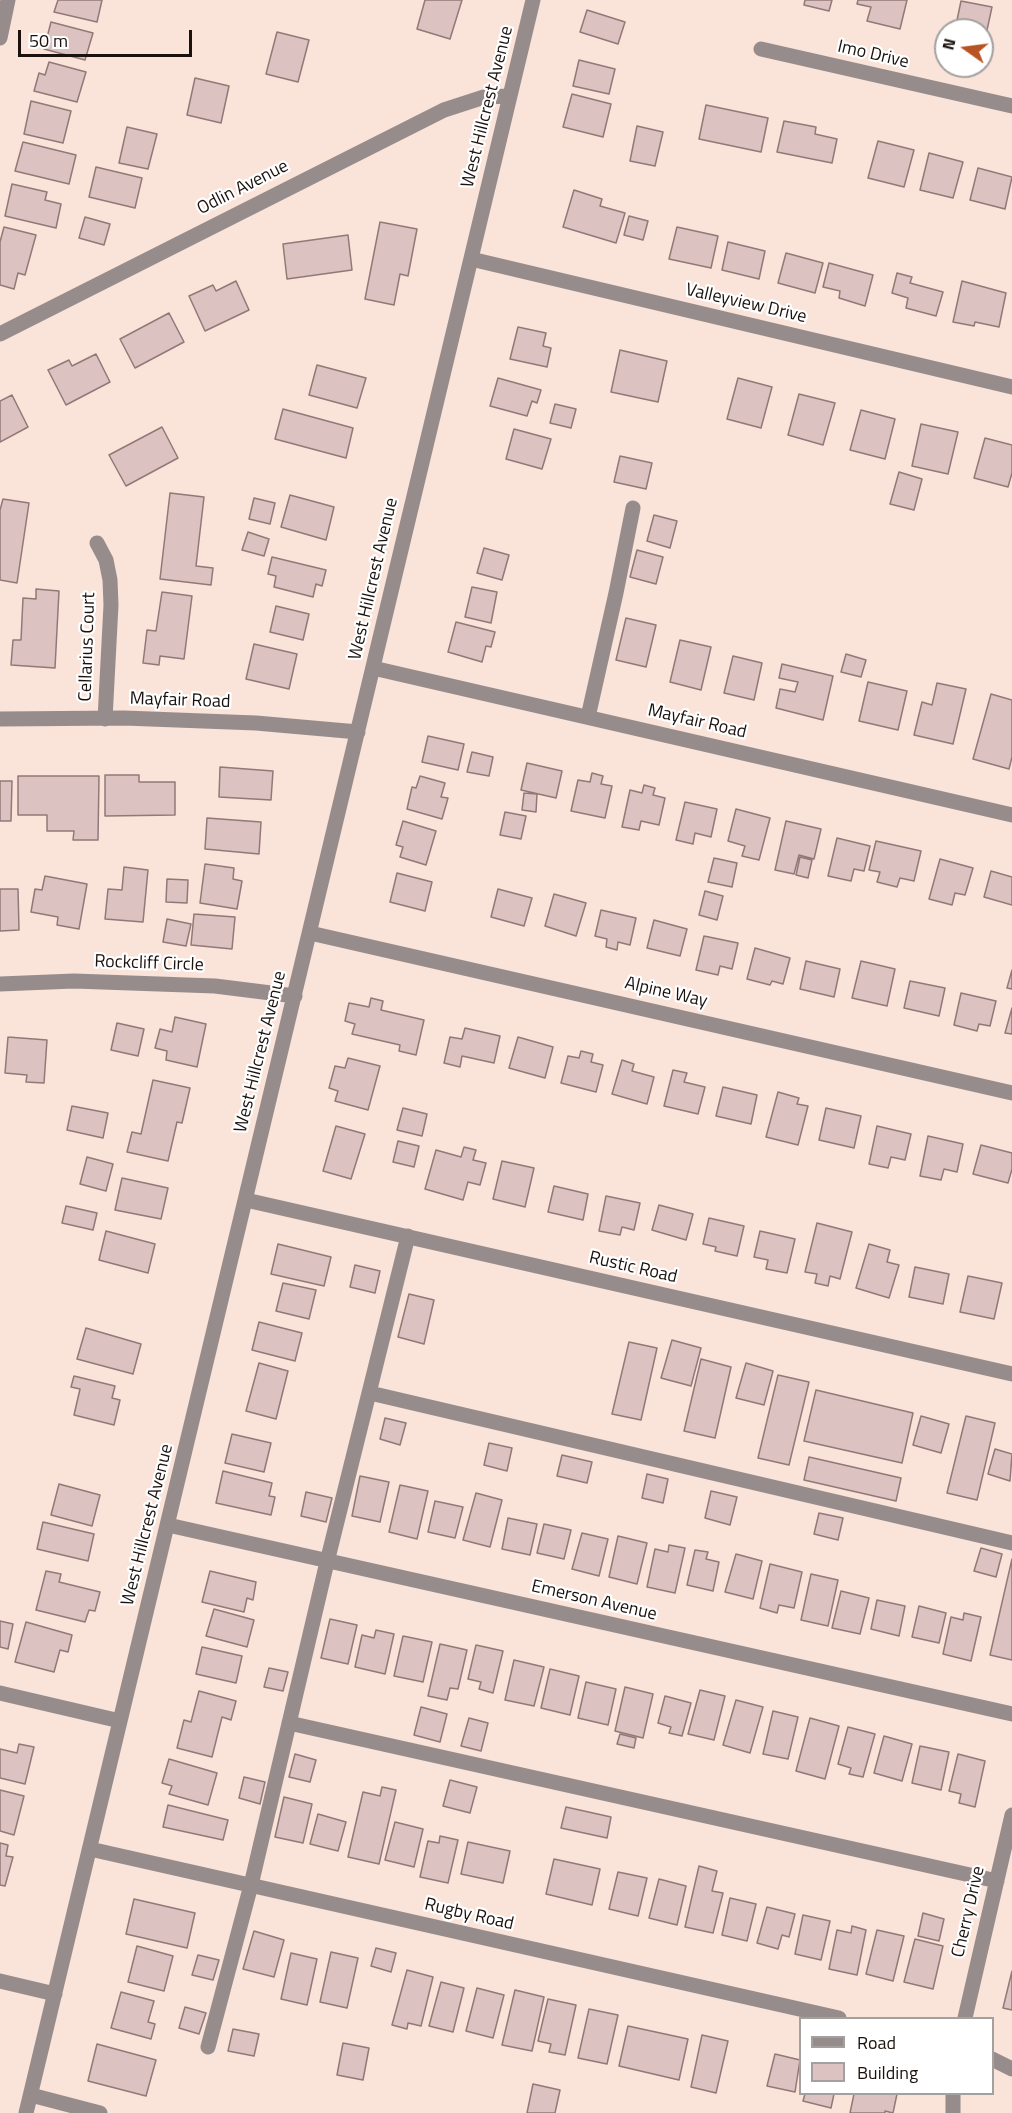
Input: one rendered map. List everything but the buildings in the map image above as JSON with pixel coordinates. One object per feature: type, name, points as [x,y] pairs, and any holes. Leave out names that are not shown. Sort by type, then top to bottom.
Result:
[{"type":"street","points":[[0,38],[9,0]]},
{"type":"street","name":"West Hillcrest Avenue","points":[[26,2113],[533,0]]},
{"type":"street","name":"Imo Drive","points":[[761,50],[1012,106]]},
{"type":"street","name":"Odlin Avenue","points":[[0,334],[444,110],[484,97],[510,96]]},
{"type":"street","name":"Valleyview Drive","points":[[471,259],[1012,387]]},
{"type":"street","points":[[588,717],[633,508]]},
{"type":"street","name":"Cellarius Court","points":[[97,543],[106,560],[110,580],[111,605],[105,719]]},
{"type":"street","name":"Mayfair Road","points":[[373,668],[1012,815]]},
{"type":"street","name":"Mayfair Road","points":[[0,719],[256,723],[358,732]]},
{"type":"street","name":"Alpine Way","points":[[310,933],[1012,1093]]},
{"type":"street","name":"Rockcliff Circle","points":[[0,984],[74,981],[215,986],[295,996]]},
{"type":"street","name":"Rustic Road","points":[[246,1200],[1012,1374]]},
{"type":"street","points":[[208,2047],[251,1885],[327,1562],[408,1236]]},
{"type":"street","points":[[370,1393],[1012,1543]]},
{"type":"street","name":"Emerson Avenue","points":[[168,1525],[1012,1714]]},
{"type":"street","points":[[0,1693],[120,1721]]},
{"type":"street","points":[[289,1723],[997,1881]]},
{"type":"street","name":"Cherry Drive","points":[[965,2017],[1012,1815]]},
{"type":"street","name":"Rugby Road","points":[[90,1849],[830,2017]]},
{"type":"street","points":[[0,1981],[55,1994]]},
{"type":"street","points":[[994,2060],[1012,2069]]},
{"type":"street","points":[[31,2095],[100,2113]]},
{"type":"street","points":[[953,2095],[953,2113]]}]
